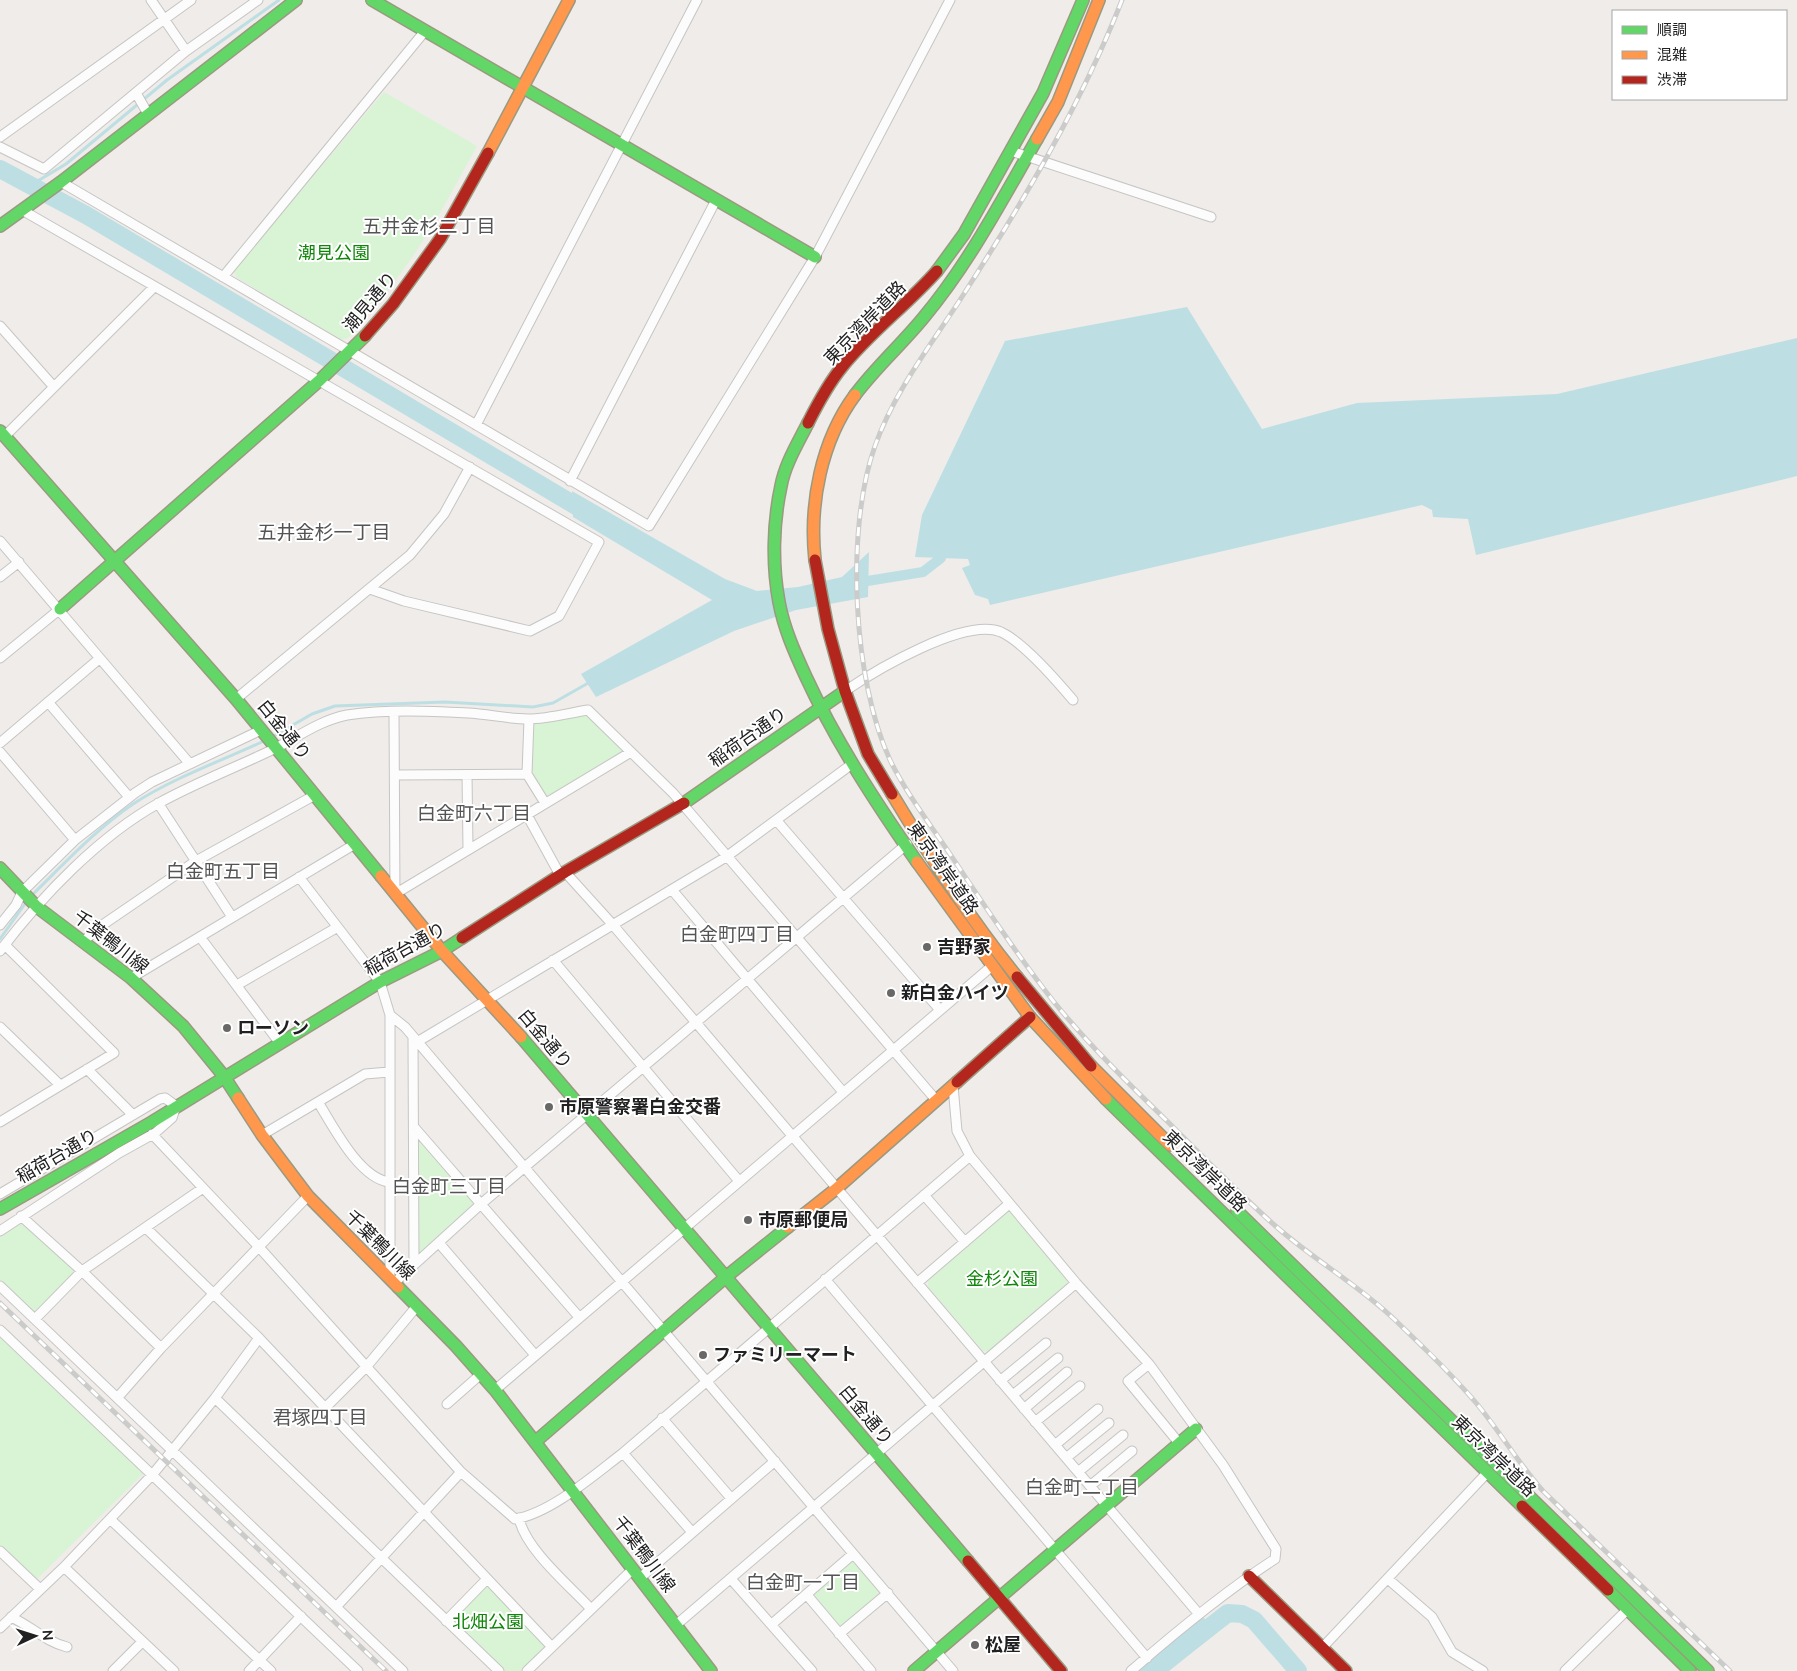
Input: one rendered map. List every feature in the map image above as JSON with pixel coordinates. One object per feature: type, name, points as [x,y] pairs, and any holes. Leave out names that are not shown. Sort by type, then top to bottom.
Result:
[{"type":"main road","points":[[0,226],[61,182],[296,0]]},
{"type":"main road","points":[[372,0],[815,257]]},
{"type":"main road","name":"潮見通り","points":[[60,609],[320,380],[352,350],[393,304],[440,239],[524,88],[569,0]]},
{"type":"main road","name":"東京湾岸道路","points":[[1082,0],[1043,93],[1012,152],[964,234],[944,263],[917,294],[861,346],[841,368],[812,415],[793,452],[782,484],[776,518],[776,574],[779,602],[789,640],[820,708],[852,764],[906,846],[1030,1017],[1088,1081],[1486,1474],[1690,1671]]},
{"type":"main road","name":"東京湾岸道路","points":[[1099,0],[1058,102],[977,243],[924,317],[851,401],[834,431],[821,467],[814,502],[813,528],[816,569],[830,635],[845,691],[868,754],[918,836],[995,950],[1086,1060],[1208,1184],[1708,1671]]},
{"type":"main road","name":"白金通り","points":[[2,433],[236,699],[442,951],[488,999],[727,1276],[1061,1671]]},
{"type":"main road","name":"稲荷台通り","points":[[0,1209],[152,1122],[223,1075],[380,982],[442,951],[563,873],[681,804],[845,691]]},
{"type":"main road","name":"千葉鴨川線","points":[[0,868],[37,907],[131,978],[183,1026],[223,1075],[262,1135],[308,1196],[481,1374],[574,1490],[711,1671]]},
{"type":"main road","points":[[535,1442],[664,1329],[836,1188],[1030,1017]]},
{"type":"main road","points":[[914,1671],[1196,1429]]},
{"type":"main road","points":[[1249,1576],[1346,1671]]},
{"type":"street","points":[[151,0],[186,51]]},
{"type":"street","points":[[0,137],[191,0]]},
{"type":"street","points":[[0,147],[44,169],[186,51],[258,0]]},
{"type":"street","points":[[476,425],[696,0]]},
{"type":"street","points":[[61,182],[352,350],[570,481],[650,526],[815,257],[950,0]]},
{"type":"street","points":[[223,276],[425,30]]},
{"type":"street","points":[[136,93],[148,114]]},
{"type":"street","points":[[1012,152],[1211,217]]},
{"type":"street","points":[[570,481],[716,200]]},
{"type":"street","points":[[22,210],[599,542],[559,616],[530,631],[404,601],[370,589]]},
{"type":"street","points":[[2,433],[54,388],[154,287]]},
{"type":"street","points":[[0,326],[54,388]]},
{"type":"street","points":[[236,699],[410,555],[457,494],[470,467]]},
{"type":"street","points":[[0,541],[60,609],[99,658],[190,764]]},
{"type":"street","points":[[0,578],[18,562]]},
{"type":"street","points":[[0,658],[60,609]]},
{"type":"street","points":[[845,691],[865,677],[917,650],[953,635],[969,631],[992,630],[1010,637],[1073,700]]},
{"type":"street","points":[[0,743],[99,658]]},
{"type":"street","points":[[48,702],[129,798]]},
{"type":"street","points":[[2,1119],[114,1053],[2,948],[37,907],[97,848],[124,825],[158,803],[196,783],[276,748],[325,721],[348,715],[394,712],[468,713],[529,719],[588,710],[673,793],[936,1100]]},
{"type":"street","points":[[394,712],[396,894]]},
{"type":"street","points":[[529,719],[527,774],[545,803]]},
{"type":"street","points":[[0,925],[16,905],[22,892],[75,840],[129,798],[152,782],[261,730]]},
{"type":"street","points":[[0,752],[75,840]]},
{"type":"street","points":[[396,894],[468,848],[631,752]]},
{"type":"street","points":[[415,1039],[488,999],[726,857],[852,764]]},
{"type":"street","points":[[395,775],[527,774]]},
{"type":"street","points":[[466,775],[468,848]]},
{"type":"street","points":[[84,941],[98,928],[196,861],[315,795]]},
{"type":"street","points":[[158,803],[232,918]]},
{"type":"street","points":[[526,815],[563,873],[613,924],[1198,1613]]},
{"type":"street","points":[[777,821],[940,1010]]},
{"type":"street","points":[[392,1281],[439,1243],[481,1204],[645,1068],[747,978],[918,836]]},
{"type":"street","points":[[131,978],[355,844]]},
{"type":"street","points":[[299,878],[336,928],[380,982],[390,1015],[389,1182],[392,1281]]},
{"type":"street","points":[[673,890],[843,1092]]},
{"type":"street","points":[[237,985],[336,928]]},
{"type":"street","points":[[200,937],[279,1042]]},
{"type":"street","points":[[553,960],[739,1181]]},
{"type":"street","points":[[494,1390],[992,966]]},
{"type":"street","points":[[390,1015],[415,1039],[524,1169],[664,1329],[953,1671]]},
{"type":"street","points":[[0,1027],[60,1086]]},
{"type":"street","points":[[414,1263],[415,1039]]},
{"type":"street","points":[[87,1069],[133,1115]]},
{"type":"street","points":[[262,1135],[365,1074],[389,1072]]},
{"type":"street","points":[[953,1086],[956,1131],[970,1156],[1076,1283],[1149,1364],[1224,1465],[1276,1549],[1275,1558],[1198,1613],[1171,1639],[1131,1671]]},
{"type":"street","points":[[0,1194],[160,1099],[164,1098],[176,1106],[172,1118],[165,1126],[21,1216],[0,1232]]},
{"type":"street","points":[[318,1102],[353,1157],[381,1181],[389,1182]]},
{"type":"street","points":[[414,1127],[579,1317]]},
{"type":"street","points":[[152,1134],[258,1246],[461,1472],[515,1519],[574,1490],[623,1453],[769,1326],[970,1156]]},
{"type":"street","points":[[35,1319],[82,1271],[203,1188]]},
{"type":"street","points":[[924,1195],[965,1242]]},
{"type":"street","points":[[118,1397],[161,1348],[308,1196]]},
{"type":"street","points":[[917,1283],[1009,1204]]},
{"type":"street","points":[[21,1216],[82,1271],[161,1348]]},
{"type":"street","points":[[146,1228],[260,1338],[326,1406],[552,1647]]},
{"type":"street","points":[[439,1243],[535,1355]]},
{"type":"street","points":[[825,1279],[1147,1658]]},
{"type":"street","points":[[676,1625],[1076,1283]]},
{"type":"street","points":[[0,1286],[403,1671]]},
{"type":"street","points":[[326,1406],[367,1366],[417,1306]]},
{"type":"street","points":[[0,1330],[358,1671]]},
{"type":"street","points":[[0,1627],[64,1567],[153,1474],[215,1398],[260,1338]]},
{"type":"street","points":[[1000,1381],[1046,1343]]},
{"type":"street","points":[[1013,1395],[1058,1358]]},
{"type":"street","points":[[1149,1364],[1128,1382],[1179,1443]]},
{"type":"street","points":[[1024,1408],[1067,1372]]},
{"type":"street","points":[[447,1404],[481,1374]]},
{"type":"street","points":[[1036,1422],[1080,1386]]},
{"type":"street","points":[[215,1398],[499,1671]]},
{"type":"street","points":[[1055,1445],[1098,1409]]},
{"type":"street","points":[[662,1418],[730,1497]]},
{"type":"street","points":[[1066,1458],[1109,1423]]},
{"type":"street","points":[[1078,1472],[1123,1435]]},
{"type":"street","points":[[1090,1486],[1132,1451]]},
{"type":"street","points":[[623,1453],[692,1532]]},
{"type":"street","points":[[527,1671],[591,1609],[692,1532],[730,1497],[775,1461]]},
{"type":"street","points":[[336,1606],[461,1472]]},
{"type":"street","points":[[1322,1648],[1486,1474]]},
{"type":"street","points":[[519,1518],[521,1529],[533,1547],[591,1609]]},
{"type":"street","points":[[110,1519],[271,1671]]},
{"type":"street","points":[[0,1551],[40,1588]]},
{"type":"street","points":[[772,1624],[853,1554]]},
{"type":"street","points":[[64,1567],[174,1671]]},
{"type":"street","points":[[446,1621],[487,1579]]},
{"type":"street","points":[[731,1579],[812,1671]]},
{"type":"street","points":[[1388,1579],[1432,1617],[1452,1652],[1484,1671]]},
{"type":"street","points":[[839,1634],[888,1593]]},
{"type":"street","points":[[807,1595],[871,1671]]},
{"type":"street","points":[[1565,1671],[1627,1610]]},
{"type":"street","points":[[249,1671],[301,1616]]},
{"type":"street","points":[[11,1617],[30,1626],[54,1644],[67,1647]]},
{"type":"street","points":[[113,1671],[142,1642]]},
{"type":"green space","name":"潮見公園","points":[[384,92],[477,146],[439,214],[407,264],[348,338],[341,340],[236,277],[234,270]]},
{"type":"green space","points":[[588,710],[631,752],[545,803],[527,774],[529,719]]},
{"type":"green space","points":[[414,1127],[481,1204],[414,1263]]},
{"type":"green space","name":"金杉公園","points":[[1012,1212],[1069,1278],[1068,1285],[990,1352],[983,1351],[928,1287],[928,1279],[1005,1213]]},
{"type":"green space","points":[[21,1216],[82,1271],[35,1319],[0,1286],[0,1231]]},
{"type":"green space","points":[[0,1335],[143,1471],[143,1474],[37,1579],[0,1545]]},
{"type":"green space","points":[[849,1562],[856,1563],[879,1591],[878,1597],[843,1627],[837,1626],[814,1600],[814,1593]]},
{"type":"green space","name":"北畑公園","points":[[484,1587],[489,1587],[544,1645],[544,1649],[521,1671],[504,1671],[454,1623],[454,1619]]},
{"type":"water","points":[[1187,307],[1262,429],[1357,403],[1557,394],[1797,338],[1797,476],[1476,555],[1468,519],[1433,517],[1432,510],[1422,505],[990,605],[988,599],[975,595],[962,568],[970,565],[968,559],[915,557],[922,515],[1005,341]]},
{"type":"water","points":[[572,491],[725,579],[757,591],[798,587],[842,577],[869,552],[868,597],[796,610],[734,631],[596,697],[581,674],[712,600],[573,517]]},
{"type":"water","points":[[1202,1616],[1218,1632],[1169,1671],[1138,1671]]},
{"type":"waterway","points":[[31,185],[66,164],[167,80],[279,0]]},
{"type":"waterway","points":[[0,169],[86,215],[593,516]]},
{"type":"waterway","points":[[855,583],[923,572],[941,558]]},
{"type":"waterway","points":[[272,737],[312,714],[335,706],[445,702],[533,707],[553,703],[590,682]]},
{"type":"waterway","points":[[31,896],[93,836],[133,804],[181,778],[264,741]]},
{"type":"waterway","points":[[0,939],[27,901]]},
{"type":"waterway","points":[[1193,1640],[1228,1613],[1242,1614],[1254,1620],[1298,1671]]},
{"type":"railway","points":[[1122,0],[1089,75],[1052,148],[989,254],[904,385],[883,425],[875,446],[866,480],[859,519],[857,604],[861,648],[868,689],[878,727],[890,760],[920,811],[990,914],[1054,1002],[1081,1033],[1222,1176],[1265,1216],[1293,1241],[1380,1307],[1426,1350],[1477,1404],[1543,1491],[1730,1671]]},
{"type":"railway","points":[[0,1303],[386,1671]]},
{"type":"traffic: fast","points":[[0,226],[61,182],[296,0]]},
{"type":"traffic: fast","points":[[372,0],[815,257]]},
{"type":"traffic: fast","points":[[937,271],[964,234],[1043,93],[1083,0]]},
{"type":"traffic: fast","points":[[855,395],[924,317],[956,275],[984,231],[1037,139]]},
{"type":"traffic: fast","points":[[60,609],[320,380],[365,336]]},
{"type":"traffic: fast","points":[[808,423],[792,454],[783,478],[778,500],[774,559],[781,612],[798,659],[843,749],[917,862]]},
{"type":"traffic: fast","points":[[0,431],[236,699],[381,876]]},
{"type":"traffic: fast","points":[[684,803],[845,691]]},
{"type":"traffic: fast","points":[[0,868],[37,907],[131,978],[183,1026],[223,1075],[238,1098]]},
{"type":"traffic: fast","points":[[0,1209],[152,1122],[380,982],[442,951],[462,938]]},
{"type":"traffic: fast","points":[[521,1037],[968,1561]]},
{"type":"traffic: fast","points":[[1106,1099],[1522,1506]]},
{"type":"traffic: fast","points":[[1237,1211],[1708,1671]]},
{"type":"traffic: fast","points":[[535,1442],[727,1276],[788,1227]]},
{"type":"traffic: fast","points":[[398,1287],[456,1346],[495,1390],[711,1671]]},
{"type":"traffic: fast","points":[[914,1671],[1196,1429]]},
{"type":"traffic: fast","points":[[1608,1590],[1690,1671]]},
{"type":"traffic: slow","points":[[488,153],[569,0]]},
{"type":"traffic: slow","points":[[1037,139],[1058,102],[1099,0]]},
{"type":"traffic: slow","points":[[815,560],[814,517],[820,474],[834,432],[843,413],[855,395]]},
{"type":"traffic: slow","points":[[892,794],[952,888],[983,933],[1017,977]]},
{"type":"traffic: slow","points":[[917,862],[1030,1017],[1106,1099]]},
{"type":"traffic: slow","points":[[381,876],[442,951],[521,1037]]},
{"type":"traffic: slow","points":[[1091,1066],[1170,1145]]},
{"type":"traffic: slow","points":[[788,1227],[836,1189],[957,1082]]},
{"type":"traffic: slow","points":[[238,1098],[262,1135],[308,1196],[398,1287]]},
{"type":"traffic: jam","points":[[365,336],[393,304],[440,239],[488,153]]},
{"type":"traffic: jam","points":[[808,423],[832,380],[853,354],[937,271]]},
{"type":"traffic: jam","points":[[815,560],[828,629],[845,691],[868,754],[892,794]]},
{"type":"traffic: jam","points":[[462,938],[565,872],[684,803]]},
{"type":"traffic: jam","points":[[1017,977],[1091,1066]]},
{"type":"traffic: jam","points":[[957,1082],[1030,1017]]},
{"type":"traffic: jam","points":[[1522,1506],[1608,1590]]},
{"type":"traffic: jam","points":[[968,1561],[1061,1671]]},
{"type":"traffic: jam","points":[[1249,1576],[1346,1671]]},
{"type":"place","name":"吉野家","points":[[927,947]]},
{"type":"place","name":"新白金ハイツ","points":[[891,993]]},
{"type":"place","name":"ローソン","points":[[227,1028]]},
{"type":"place","name":"市原警察署白金交番","points":[[549,1107]]},
{"type":"place","name":"市原郵便局","points":[[748,1220]]},
{"type":"place","name":"ファミリーマート","points":[[703,1355]]},
{"type":"place","name":"松屋","points":[[975,1645]]},
{"type":"district","name":"五井金杉二丁目","points":[[429,226]]},
{"type":"district","name":"五井金杉一丁目","points":[[324,532]]},
{"type":"district","name":"白金町六丁目","points":[[474,813]]},
{"type":"district","name":"白金町五丁目","points":[[223,871]]},
{"type":"district","name":"白金町四丁目","points":[[737,934]]},
{"type":"district","name":"白金町三丁目","points":[[449,1186]]},
{"type":"district","name":"君塚四丁目","points":[[320,1417]]},
{"type":"district","name":"白金町二丁目","points":[[1082,1487]]},
{"type":"district","name":"白金町一丁目","points":[[803,1582]]}]
